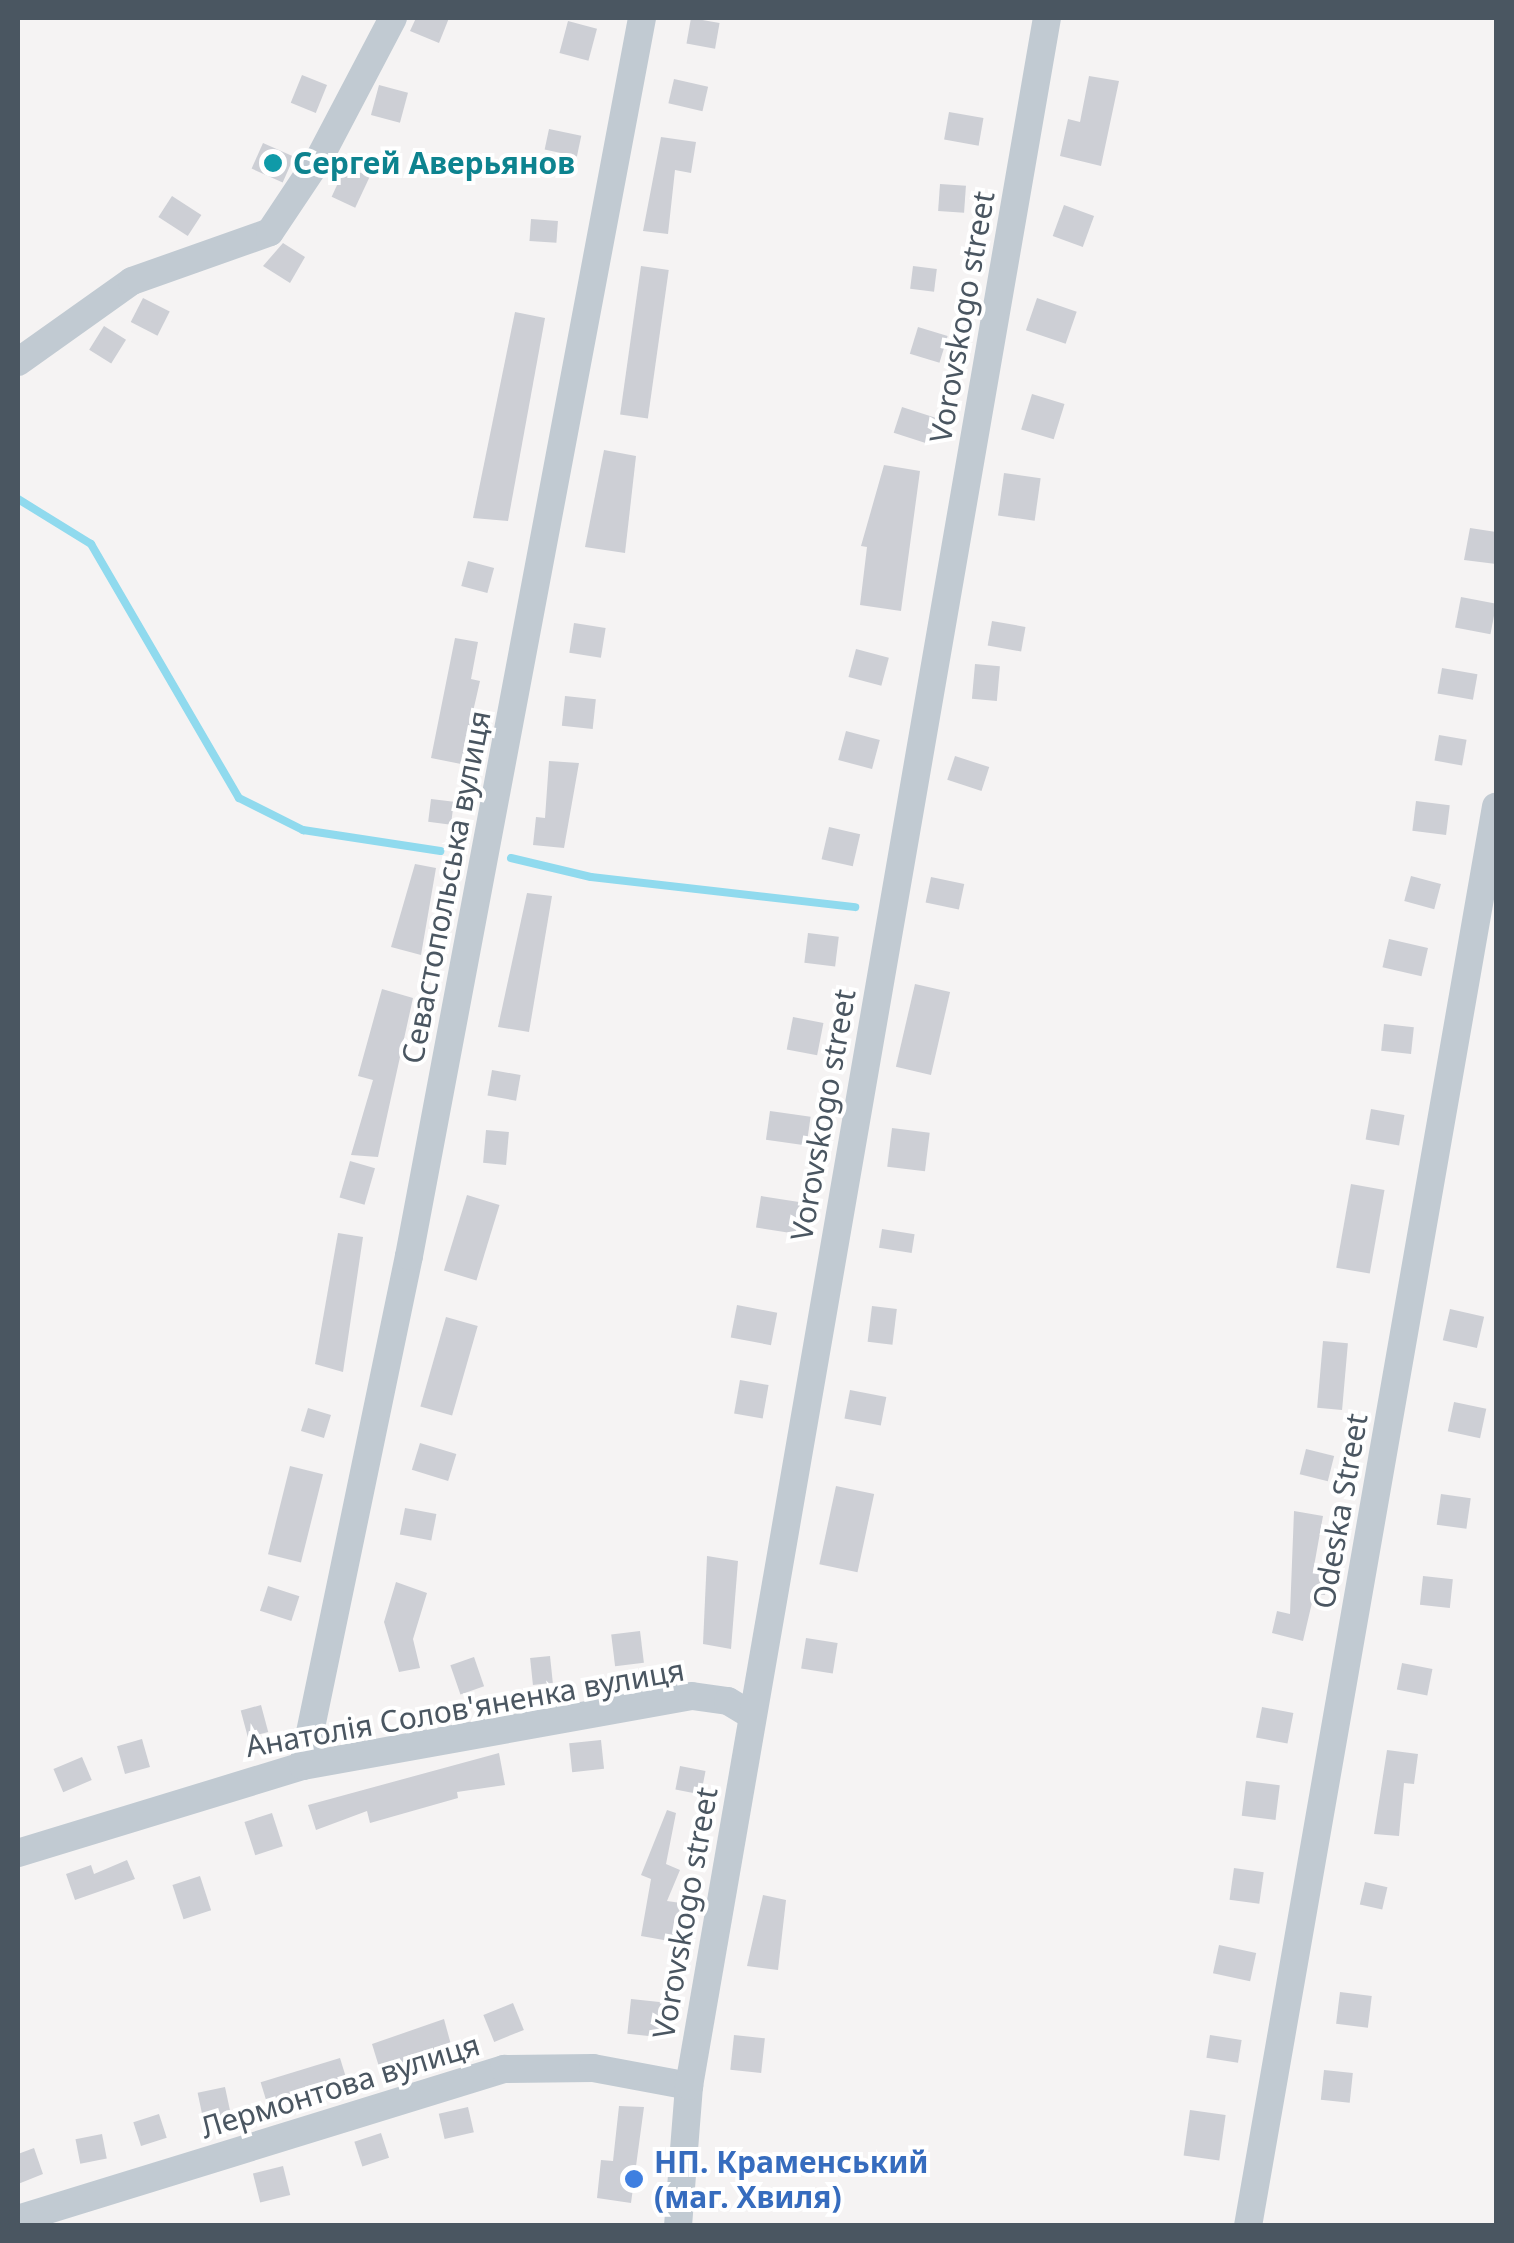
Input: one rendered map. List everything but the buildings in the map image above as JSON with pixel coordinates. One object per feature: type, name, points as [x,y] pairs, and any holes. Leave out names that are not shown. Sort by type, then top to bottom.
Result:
[{"type":"street","points":[[18,362],[132,281],[270,232],[320,157],[393,18]]},
{"type":"street","name":"Севастопольська вулиця","points":[[303,1766],[410,1256],[642,18]]},
{"type":"street","name":"Vorovskogo street","points":[[678,2226],[689,2086],[1047,18]]},
{"type":"street","name":"Odeska Street","points":[[1248,2226],[1496,807]]},
{"type":"street","name":"Анатолія Солов'яненка вулиця","points":[[18,1852],[303,1766],[692,1696],[728,1701],[751,1716]]},
{"type":"street","name":"Лермонтова вулиця","points":[[18,2220],[504,2069],[592,2068],[689,2086]]},
{"type":"waterway","points":[[18,499],[91,544],[239,798],[303,830],[440,851]]},
{"type":"waterway","points":[[511,858],[591,877],[855,907]]},
{"type":"place","name":"Сергей Аверьянов","points":[[273,163]]},
{"type":"place","name":"НП. Краменський (маг. Хвиля)","points":[[634,2179]]}]
